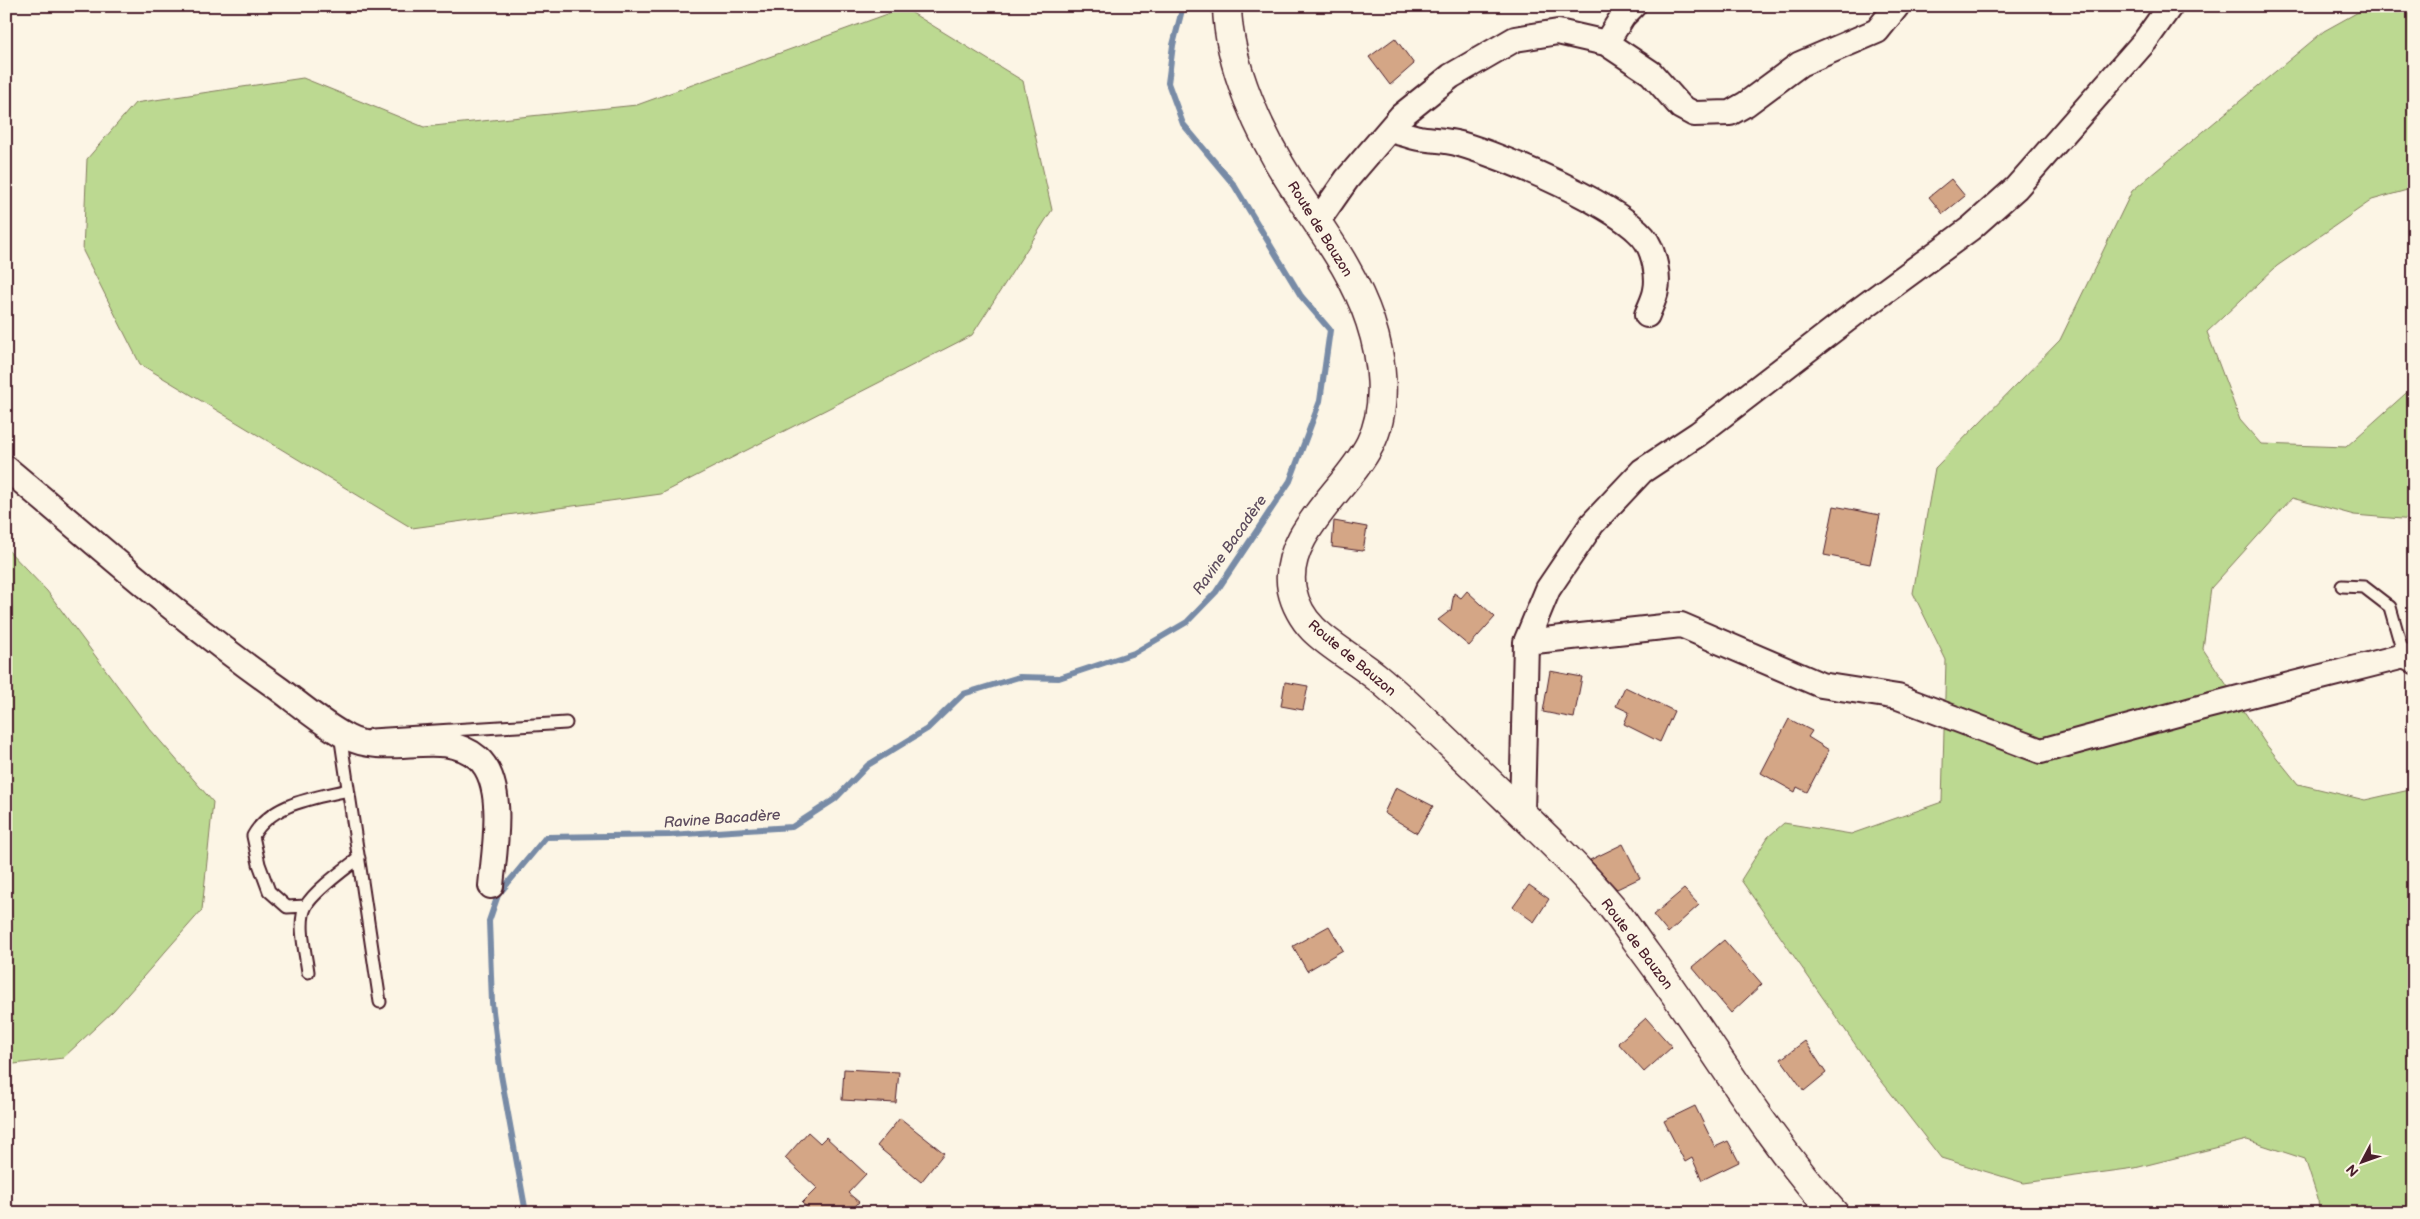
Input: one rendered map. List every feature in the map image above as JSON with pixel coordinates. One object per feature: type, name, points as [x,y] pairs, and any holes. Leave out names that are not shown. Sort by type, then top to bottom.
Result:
[{"type":"street","name":"Route de Bauzon","points":[[1227,6],[1233,49],[1257,119],[1292,186],[1342,259],[1372,325],[1381,385],[1380,408],[1372,442],[1303,535],[1295,550],[1291,569],[1294,597],[1300,611],[1312,628],[1382,681],[1522,814],[1612,907],[1685,1007],[1774,1140],[1802,1178],[1834,1213]]},
{"type":"street","points":[[1606,43],[1623,16],[1633,6]]},
{"type":"street","points":[[1317,222],[1347,179],[1401,116],[1451,76],[1515,39],[1558,32],[1606,43],[1651,73],[1680,107],[1694,114],[1730,113],[1746,104],[1800,64],[1877,31],[1897,6]]},
{"type":"street","points":[[1522,814],[1526,642],[1548,589],[1592,524],[1642,471],[1698,434],[1854,314],[1971,228],[2010,194],[2145,41],[2170,6]]},
{"type":"street","points":[[1390,130],[1416,137],[1458,143],[1528,168],[1604,208],[1630,226],[1646,242],[1654,263],[1656,290],[1647,315]]},
{"type":"street","points":[[6,468],[232,657],[343,735],[388,747],[442,744],[460,746],[479,759],[490,779],[498,807],[491,886]]},
{"type":"street","points":[[1526,642],[1681,625],[1820,685],[1898,697],[2041,751],[2203,707],[2410,658]]},
{"type":"lane","points":[[2342,586],[2364,587],[2390,607],[2410,658]]},
{"type":"lane","points":[[380,1002],[348,790],[343,735],[566,723]]},
{"type":"lane","points":[[306,906],[287,907],[269,891],[259,864],[253,836],[260,823],[272,814],[295,803],[348,790]]},
{"type":"lane","points":[[308,972],[302,926],[306,906],[328,883],[358,858]]},
{"type":"green space","points":[[2369,6],[2414,6],[2414,188],[2372,200],[2277,266],[2207,332],[2240,420],[2261,444],[2346,447],[2414,386],[2414,520],[2354,515],[2292,498],[2211,588],[2203,649],[2265,743],[2298,784],[2365,800],[2414,789],[2414,1213],[2319,1213],[2318,1199],[2305,1159],[2247,1140],[2135,1168],[2024,1183],[1941,1158],[1873,1070],[1741,880],[1768,837],[1784,823],[1851,834],[1942,802],[1946,660],[1913,593],[1935,468],[2060,340],[2132,191],[2324,31]]},
{"type":"green space","points":[[904,8],[1023,81],[1052,210],[972,335],[661,494],[412,528],[140,364],[83,251],[87,159],[135,103],[303,78],[424,127],[637,105]]},
{"type":"green space","points":[[6,548],[47,591],[149,728],[213,802],[202,910],[113,1011],[63,1058],[6,1065]]},
{"type":"building","points":[[1395,38],[1414,64],[1390,85],[1369,57]]},
{"type":"building","points":[[1951,179],[1965,196],[1943,214],[1929,197]]},
{"type":"building","points":[[1834,506],[1880,515],[1870,564],[1824,555]]},
{"type":"building","points":[[1334,521],[1367,527],[1363,551],[1332,547]]},
{"type":"building","points":[[1467,591],[1495,617],[1469,646],[1438,620],[1451,610],[1454,593],[1461,598]]},
{"type":"building","points":[[1550,671],[1582,677],[1574,718],[1543,712]]},
{"type":"building","points":[[1285,682],[1308,686],[1303,710],[1281,706]]},
{"type":"building","points":[[1625,687],[1674,711],[1660,742],[1624,724],[1629,712],[1616,706]]},
{"type":"building","points":[[1789,719],[1812,731],[1808,737],[1829,750],[1807,792],[1797,787],[1795,792],[1761,773]]},
{"type":"building","points":[[1396,787],[1433,806],[1417,833],[1384,813]]},
{"type":"building","points":[[1623,844],[1640,878],[1617,889],[1590,860]]},
{"type":"building","points":[[1529,885],[1549,899],[1534,922],[1513,907]]},
{"type":"building","points":[[1684,889],[1699,905],[1668,933],[1653,915]]},
{"type":"building","points":[[1329,926],[1343,950],[1307,971],[1293,946]]},
{"type":"building","points":[[1724,940],[1762,984],[1731,1013],[1692,967]]},
{"type":"building","points":[[1646,1018],[1672,1047],[1644,1072],[1618,1043]]},
{"type":"building","points":[[1805,1041],[1826,1073],[1804,1091],[1781,1059]]},
{"type":"building","points":[[844,1069],[899,1072],[896,1103],[842,1100]]},
{"type":"building","points":[[1695,1106],[1715,1147],[1728,1141],[1739,1162],[1702,1180],[1692,1158],[1685,1162],[1664,1121]]},
{"type":"building","points":[[900,1118],[944,1153],[921,1182],[877,1146]]},
{"type":"building","points":[[808,1132],[820,1143],[826,1137],[866,1174],[848,1193],[859,1202],[849,1213],[813,1213],[802,1203],[817,1188],[785,1158]]},
{"type":"waterway","name":"Ravine Bacadère","points":[[526,1213],[501,1075],[492,1003],[489,921],[498,895],[546,837],[670,835],[792,827],[835,799],[868,765],[927,729],[963,694],[1019,677],[1059,678],[1134,653],[1187,622],[1216,592],[1290,481],[1320,401],[1330,330],[1301,296],[1234,185],[1183,124],[1168,83],[1173,45],[1183,6]]}]
